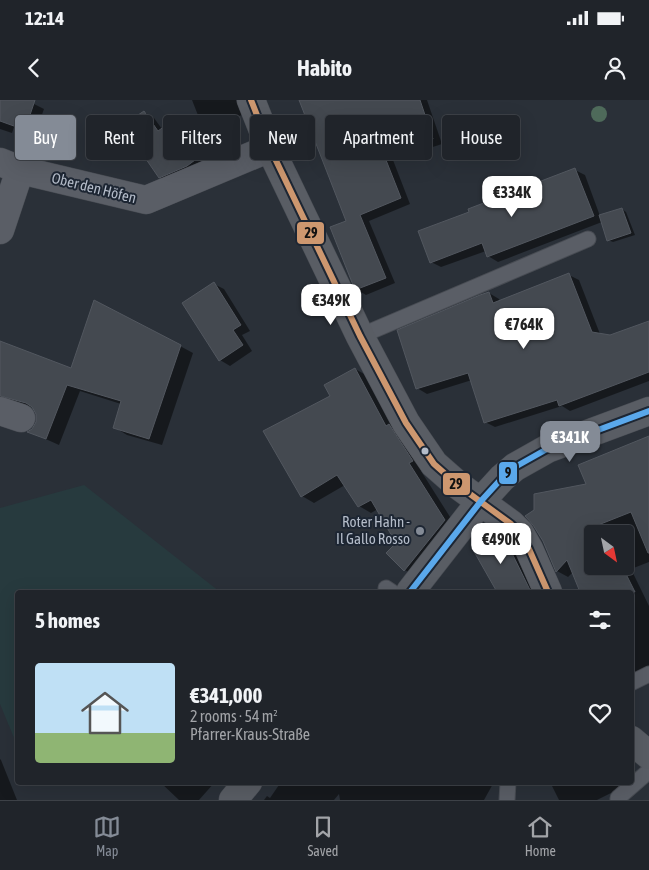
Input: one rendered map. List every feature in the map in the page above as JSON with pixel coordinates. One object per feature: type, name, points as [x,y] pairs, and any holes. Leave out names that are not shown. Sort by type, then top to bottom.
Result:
[{"type":"street","points":[[251,100],[257,115]]},
{"type":"street","name":"Ober den Höfen","points":[[10,166],[146,200],[250,156]]},
{"type":"street","points":[[276,160],[360,336],[406,423],[434,464],[459,486],[511,524],[520,534],[538,567],[547,590]]},
{"type":"street","points":[[0,230],[10,166]]},
{"type":"street","points":[[397,590],[502,478],[528,458],[547,449],[649,411]]},
{"type":"street","points":[[634,742],[649,754]]},
{"type":"street","points":[[233,800],[246,785]]},
{"type":"lane","points":[[360,336],[588,239]]},
{"type":"lane","points":[[634,681],[649,674]]},
{"type":"lane","points":[[634,784],[649,771]]},
{"type":"lane","points":[[507,800],[508,785]]},
{"type":"lane","points":[[618,800],[633,785]]},
{"type":"green space","points":[[84,485],[217,590],[15,590],[15,740],[0,704],[0,508]]},
{"type":"building","points":[[0,100],[35,100],[30,115],[15,115],[15,126],[0,121]]},
{"type":"building","points":[[299,100],[420,100],[425,115],[325,115],[325,160],[386,160],[401,198],[360,215],[386,278],[355,290],[330,227],[346,221],[315,141],[315,115],[305,115]]},
{"type":"building","points":[[144,111],[147,115],[138,115]]},
{"type":"building","points":[[153,124],[158,131],[163,127],[163,160],[195,160],[187,166],[159,178],[147,160],[153,160]]},
{"type":"building","points":[[575,168],[594,216],[487,257],[482,243],[430,263],[418,231],[469,212],[468,209]]},
{"type":"building","points":[[622,208],[631,233],[607,241],[599,215]]},
{"type":"building","points":[[569,273],[592,332],[610,335],[649,321],[649,372],[559,406],[557,400],[484,423],[468,373],[416,389],[397,330],[489,292],[493,303]]},
{"type":"building","points":[[214,282],[241,325],[233,330],[243,345],[219,361],[182,303]]},
{"type":"building","points":[[94,300],[181,345],[149,439],[113,428],[121,401],[67,385],[46,439],[27,432],[32,429],[36,422],[36,414],[32,407],[26,403],[0,396],[0,341],[71,368]]},
{"type":"building","points":[[355,368],[386,426],[389,424],[413,461],[409,463],[445,520],[404,571],[386,553],[396,543],[371,500],[358,507],[337,475],[301,497],[263,431],[330,396],[324,385]]},
{"type":"building","points":[[649,436],[649,553],[631,512],[598,525],[584,525],[584,575],[626,575],[634,590],[579,590],[567,560],[556,572],[543,541],[525,516],[534,510],[534,494],[586,484],[578,465]]},
{"type":"building","points":[[497,533],[507,543],[530,590],[496,590],[472,548]]},
{"type":"transit line","name":"29","points":[[251,100],[270,148],[360,336],[406,423],[434,464],[459,486],[511,524],[520,533],[547,590]]},
{"type":"transit line","name":"9","points":[[412,590],[481,501],[515,467],[547,449],[649,411]]},
{"type":"place","name":"Roter Hahn - Il Gallo Rosso","points":[[420,531]]}]
